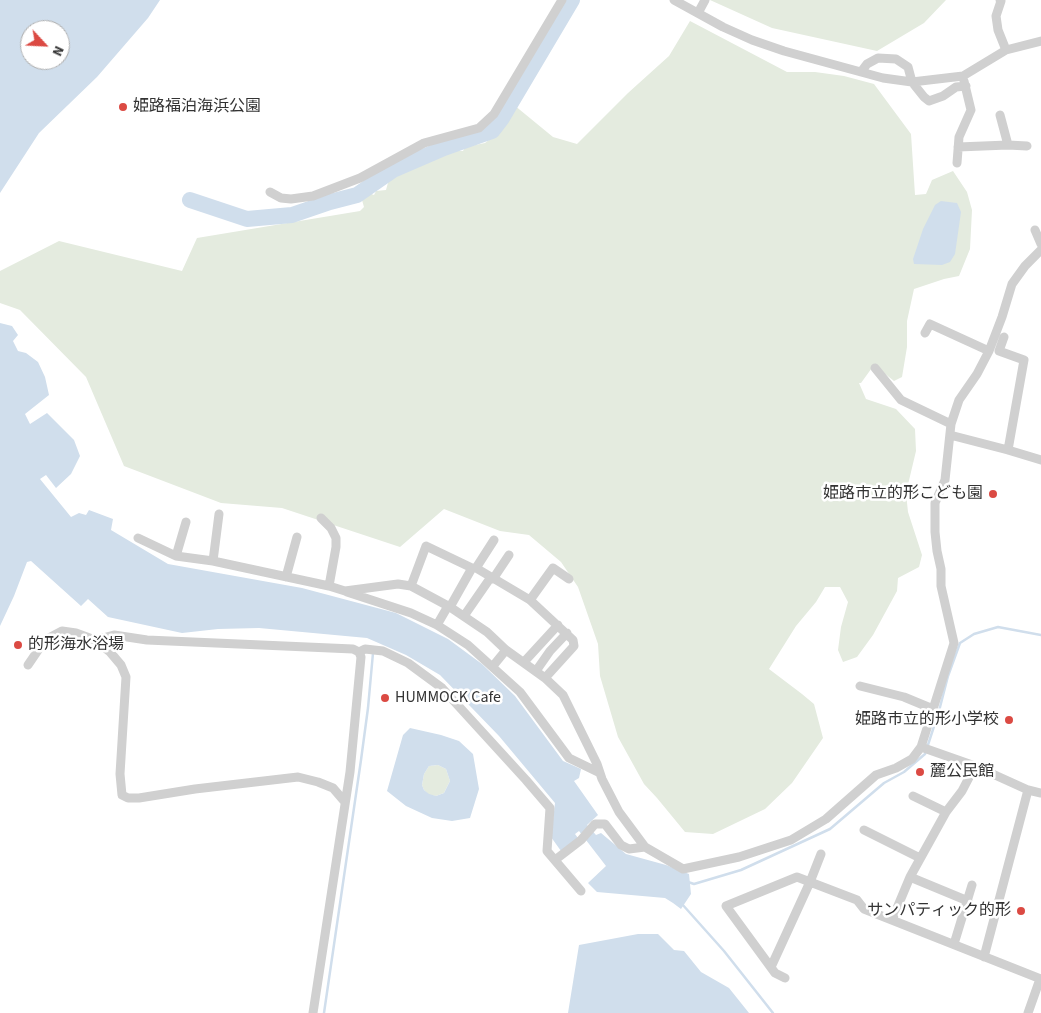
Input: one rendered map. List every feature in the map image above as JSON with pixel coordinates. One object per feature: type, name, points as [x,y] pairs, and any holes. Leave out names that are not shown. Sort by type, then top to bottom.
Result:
[{"type":"street","points":[[270,192],[281,198],[291,200],[313,196],[360,178],[424,143],[479,128],[494,114],[562,0]]},
{"type":"street","points":[[674,0],[723,27],[752,40],[784,51],[883,78],[912,82],[963,76],[1006,50],[1041,41]]},
{"type":"street","points":[[698,13],[705,0]]},
{"type":"street","points":[[1000,0],[996,16],[998,30],[1006,50]]},
{"type":"street","points":[[861,72],[867,64],[878,58],[896,59],[908,67],[912,82],[929,101],[943,96],[956,87],[966,86]]},
{"type":"street","points":[[958,163],[959,137],[972,110],[963,76]]},
{"type":"street","points":[[1000,115],[1008,145]]},
{"type":"street","points":[[958,148],[1008,145],[1027,146]]},
{"type":"street","points":[[1035,230],[1041,244]]},
{"type":"street","points":[[345,591],[398,584],[412,586],[464,616],[545,678],[563,695],[619,812],[645,846],[683,869],[739,857],[791,840],[826,819],[876,774],[896,768],[912,759],[922,747],[954,643],[941,586],[941,569],[935,532],[935,503],[945,480],[951,424],[959,400],[977,374],[989,351],[1012,284],[1025,266],[1041,250]]},
{"type":"street","points":[[925,333],[930,324],[989,351]]},
{"type":"street","points":[[1004,337],[999,351],[1024,360],[1008,450]]},
{"type":"street","points":[[875,368],[900,400],[951,424]]},
{"type":"street","points":[[950,436],[1041,460]]},
{"type":"street","points":[[213,561],[219,514]]},
{"type":"street","points":[[321,518],[336,538],[328,586]]},
{"type":"street","points":[[176,556],[186,522]]},
{"type":"street","points":[[286,577],[296,537]]},
{"type":"street","points":[[138,538],[176,556],[213,561],[328,586],[411,613],[437,625],[468,645],[520,692],[569,758],[600,773]]},
{"type":"street","points":[[437,625],[494,540]]},
{"type":"street","points":[[412,586],[426,546],[474,568],[530,600],[573,640],[574,646],[545,678]]},
{"type":"street","points":[[464,616],[509,555]]},
{"type":"street","points":[[530,600],[553,568],[568,579]]},
{"type":"street","points":[[524,662],[558,625]]},
{"type":"street","points":[[28,665],[45,640],[62,632],[76,632],[95,640],[110,652],[121,665],[126,677],[120,774],[122,795],[128,798],[298,777],[333,788],[345,802]]},
{"type":"street","points":[[536,671],[550,651],[567,634]]},
{"type":"street","points":[[95,640],[114,635],[147,640],[353,649],[361,657],[356,718],[345,802],[313,1013]]},
{"type":"street","points":[[358,652],[365,648],[384,651],[408,663],[442,688],[550,808],[547,852],[581,891]]},
{"type":"street","points":[[493,666],[506,650]]},
{"type":"street","points":[[860,686],[904,697],[933,708]]},
{"type":"street","points":[[922,747],[975,766],[1041,794]]},
{"type":"street","points":[[892,920],[920,858],[946,812],[962,791],[975,766]]},
{"type":"street","points":[[984,956],[1028,790]]},
{"type":"street","points":[[914,796],[946,812]]},
{"type":"street","points":[[555,860],[581,840],[596,824],[605,824],[621,846],[629,849],[645,846]]},
{"type":"street","points":[[864,830],[920,858]]},
{"type":"street","points":[[771,967],[821,854]]},
{"type":"street","points":[[785,978],[775,973],[726,906],[797,877],[856,900],[864,909],[1040,979],[1028,1013]]},
{"type":"street","points":[[910,877],[968,901]]},
{"type":"street","points":[[954,944],[972,885]]},
{"type":"shaded area","points":[[710,0],[946,0],[924,23],[877,51],[772,28]]},
{"type":"shaded area","points":[[690,21],[787,72],[815,72],[844,76],[874,84],[911,134],[915,195],[926,194],[932,180],[953,171],[967,192],[972,210],[970,249],[959,276],[914,289],[907,321],[907,347],[902,377],[894,381],[874,365],[861,383],[859,383],[866,399],[896,409],[915,429],[916,451],[906,493],[908,512],[922,555],[919,567],[898,578],[897,591],[873,635],[857,657],[843,662],[838,650],[841,627],[848,602],[840,587],[825,587],[816,602],[796,626],[769,669],[814,704],[823,738],[792,783],[765,809],[713,834],[685,832],[644,784],[618,737],[600,676],[598,644],[578,587],[561,562],[529,535],[500,531],[444,509],[400,547],[282,508],[221,503],[124,466],[86,377],[20,310],[0,303],[0,271],[59,241],[182,271],[197,238],[360,211],[364,207],[362,200],[364,196],[369,193],[374,195],[376,191],[386,190],[389,179],[400,169],[410,167],[425,159],[439,156],[441,153],[455,149],[463,151],[465,147],[485,143],[495,135],[514,105],[553,137],[577,144],[628,93],[669,56]]},
{"type":"shaded area","points":[[438,765],[446,769],[450,781],[444,793],[436,796],[429,795],[422,785],[424,774],[429,766]]},
{"type":"water","points":[[0,0],[160,0],[148,18],[97,77],[39,133],[0,193]]},
{"type":"water","points":[[941,201],[957,203],[961,212],[955,254],[950,262],[942,265],[914,264],[913,259],[923,229],[935,205]]},
{"type":"water","points":[[0,323],[12,326],[18,335],[13,341],[18,351],[26,353],[38,362],[45,377],[49,395],[25,414],[30,424],[47,413],[74,440],[80,456],[71,474],[56,488],[46,475],[40,479],[71,517],[79,513],[86,515],[89,510],[113,519],[111,530],[168,564],[302,588],[396,613],[448,639],[482,664],[515,696],[563,761],[581,769],[579,778],[574,781],[598,815],[587,825],[596,835],[601,833],[626,854],[666,865],[689,874],[691,894],[681,909],[665,898],[597,892],[588,883],[606,866],[579,831],[575,834],[578,838],[561,851],[551,837],[555,803],[499,736],[440,675],[406,655],[367,638],[259,628],[218,629],[182,633],[108,617],[88,599],[81,606],[31,561],[27,562],[0,626]]},
{"type":"water","points":[[410,728],[441,735],[459,741],[473,754],[479,789],[470,818],[452,821],[432,818],[406,806],[387,791],[403,735]],"holes":[[[438,765],[446,769],[450,781],[444,793],[436,796],[424,790],[422,785],[424,774],[429,766]]]},
{"type":"water","points":[[638,934],[658,934],[674,950],[684,951],[701,972],[729,988],[749,1013],[568,1013],[579,945]]},
{"type":"waterway","points":[[190,200],[247,219],[292,215],[357,195],[393,170],[444,148],[492,131],[502,118],[572,0]]},
{"type":"waterway","points":[[688,882],[694,884],[741,870],[830,829],[884,783],[904,772],[925,754],[948,676],[960,643],[974,634],[998,627],[1041,635]]},
{"type":"waterway","points":[[324,1013],[361,760],[373,653]]},
{"type":"waterway","points":[[682,904],[724,951],[773,1013]]},
{"type":"place","name":"姫路福泊海浜公園","points":[[123,107]]},
{"type":"place","name":"姫路市立的形こども園","points":[[993,494]]},
{"type":"place","name":"的形海水浴場","points":[[18,645]]},
{"type":"place","name":"HUMMOCK Cafe","points":[[385,698]]},
{"type":"place","name":"姫路市立的形小学校","points":[[1009,720]]},
{"type":"place","name":"麓公民館","points":[[920,772]]},
{"type":"place","name":"サンパティック的形","points":[[1021,911]]}]
